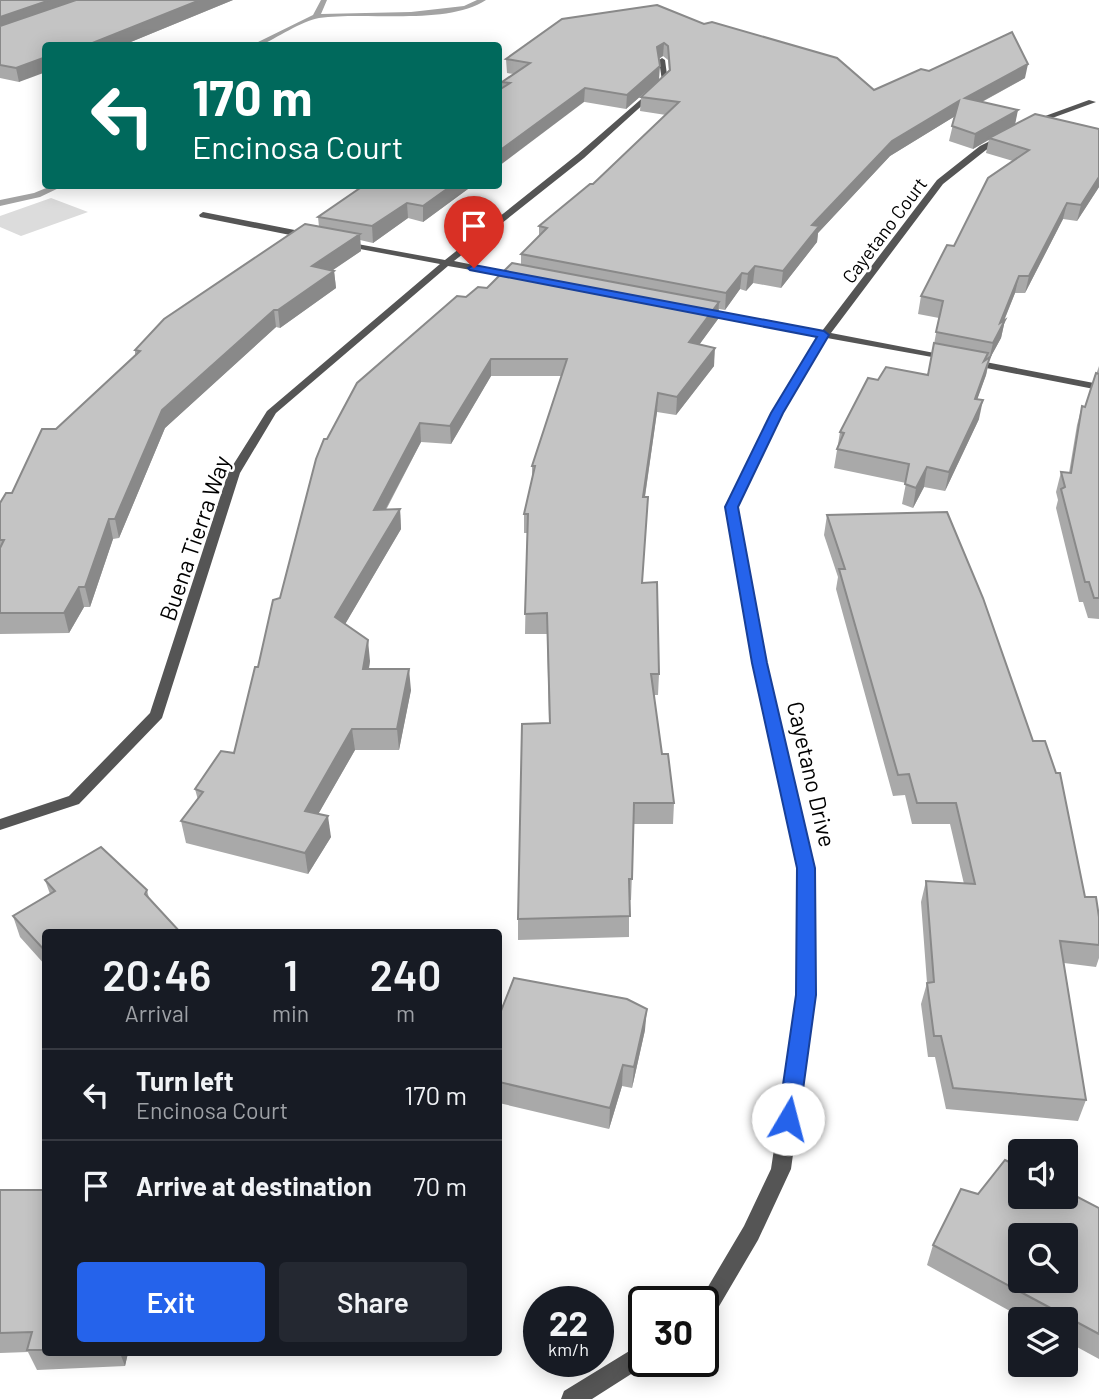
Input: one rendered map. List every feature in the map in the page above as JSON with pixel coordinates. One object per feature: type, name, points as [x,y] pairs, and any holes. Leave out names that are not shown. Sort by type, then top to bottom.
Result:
[{"type":"street","name":"Buena Tierra Way","points":[[0,825],[75,800],[157,715],[234,473],[271,411],[447,263],[581,156],[666,81],[662,60]]},
{"type":"street","points":[[1024,126],[1092,102]]},
{"type":"street","name":"Cayetano Court","points":[[824,335],[940,182],[983,148],[1014,132]]},
{"type":"street","points":[[203,215],[324,239]]},
{"type":"street","points":[[338,242],[527,278]]},
{"type":"street","points":[[689,309],[1099,387]]},
{"type":"street","name":"Cayetano Drive","points":[[719,1287],[751,1233],[782,1169],[806,995],[806,868],[760,663],[732,507],[777,413],[824,335]]},
{"type":"street","points":[[572,1399],[628,1363]]},
{"type":"shaded area","points":[[51,198],[88,212],[21,236],[0,227],[0,216]]},
{"type":"building","points":[[0,0],[50,0],[0,17]]},
{"type":"building","points":[[76,0],[200,0],[95,42],[42,42],[42,58],[16,68],[0,65],[0,26]]},
{"type":"building","points":[[657,5],[704,24],[712,22],[837,58],[874,90],[921,69],[929,71],[1012,32],[1028,64],[965,98],[1018,110],[975,134],[952,126],[959,101],[892,141],[812,225],[819,226],[783,271],[755,266],[748,274],[742,273],[726,293],[521,254],[547,228],[539,226],[593,184],[679,102],[641,97],[670,70],[668,46],[664,43],[657,47],[660,66],[627,95],[585,88],[502,149],[502,88],[510,83],[502,82],[530,63],[506,59],[562,19]]},
{"type":"building","points":[[1035,114],[1099,129],[1099,177],[1081,205],[1067,203],[1029,276],[1019,276],[1000,323],[1005,320],[993,343],[936,332],[943,301],[921,296],[947,245],[954,246],[988,178],[1029,150],[989,138]]},
{"type":"building","points":[[359,189],[447,189],[423,206],[407,203],[372,226],[318,217]]},
{"type":"building","points":[[305,224],[360,234],[312,266],[334,271],[278,310],[274,310],[162,410],[115,519],[109,519],[85,587],[79,587],[64,613],[0,613],[0,548],[4,540],[0,540],[0,503],[6,493],[12,493],[42,429],[56,429],[140,351],[135,350],[164,319]]},
{"type":"building","points":[[512,263],[719,302],[689,342],[715,348],[677,397],[658,393],[643,497],[648,497],[642,583],[657,582],[659,674],[651,674],[662,754],[668,754],[674,803],[634,803],[632,879],[629,879],[630,916],[518,919],[522,724],[550,723],[547,613],[525,614],[528,514],[524,514],[535,466],[532,466],[567,359],[491,359],[450,426],[420,423],[374,510],[400,509],[335,617],[368,640],[363,669],[409,669],[397,729],[352,729],[305,811],[328,816],[305,853],[181,821],[203,792],[195,789],[221,751],[234,753],[273,600],[280,598],[316,459],[324,439],[327,439],[357,383],[457,296],[466,297],[478,287],[487,288]]},
{"type":"building","points":[[934,343],[988,353],[984,361],[990,357],[975,399],[983,400],[949,472],[927,467],[916,488],[905,484],[909,464],[837,449],[844,433],[840,432],[868,378],[878,380],[886,367],[928,375]]},
{"type":"building","points":[[1096,373],[1099,374],[1099,598],[1094,598],[1089,582],[1085,582],[1061,489],[1065,487],[1061,472],[1071,473],[1082,406],[1085,407]]},
{"type":"building","points":[[947,512],[983,598],[1033,741],[1045,741],[1056,773],[1060,773],[1085,897],[1096,897],[1099,945],[1060,941],[1086,1100],[953,1088],[941,1036],[934,1036],[927,983],[934,982],[926,881],[975,884],[956,803],[917,803],[909,774],[898,775],[839,569],[845,569],[827,515]]},
{"type":"building","points":[[101,847],[147,890],[145,894],[177,929],[42,929],[42,948],[13,916],[55,891],[45,880]]},
{"type":"building","points":[[514,978],[627,999],[647,1009],[634,1067],[623,1065],[610,1108],[502,1083],[502,1008]]},
{"type":"building","points":[[1005,1160],[1008,1161],[1008,1209],[1078,1209],[1078,1197],[1099,1208],[1099,1334],[1078,1323],[1078,1307],[1049,1307],[1023,1293],[1078,1293],[1078,1223],[1008,1223],[1008,1285],[933,1245],[961,1189],[978,1194]]},
{"type":"building","points":[[0,1190],[42,1190],[42,1350],[27,1350],[32,1332],[0,1333]]},
{"type":"waterway","points":[[316,16],[324,0]]},
{"type":"waterway","points":[[316,16],[411,14],[465,8],[483,0]]},
{"type":"waterway","points":[[261,42],[316,16]]},
{"type":"waterway","points":[[0,203],[51,189]]},
{"type":"route","points":[[474,268],[824,335],[777,413],[732,507],[760,663],[806,868],[806,995],[788,1119]]}]
